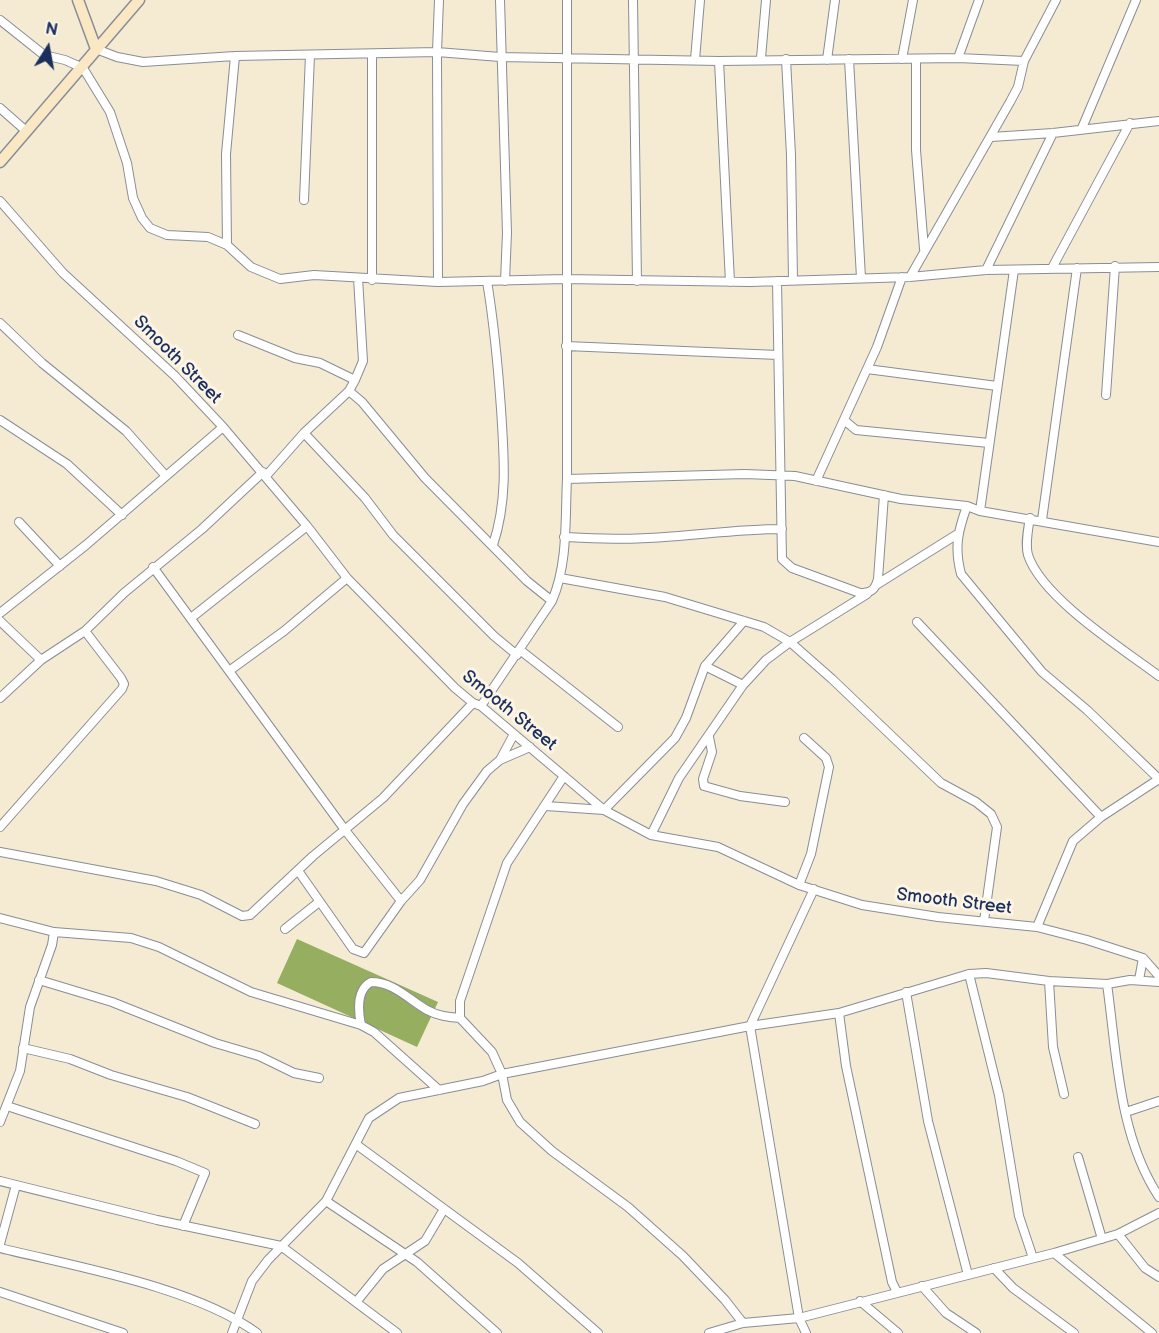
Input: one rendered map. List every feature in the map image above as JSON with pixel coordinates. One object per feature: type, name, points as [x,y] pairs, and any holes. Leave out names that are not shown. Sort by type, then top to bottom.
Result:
[{"type":"street","points":[[78,0],[96,49],[117,57],[143,62],[235,56],[437,52],[500,57],[719,61],[761,58],[786,60],[958,58],[1024,61]]},
{"type":"street","points":[[0,162],[25,130],[83,68],[96,49],[139,0]]},
{"type":"street","points":[[438,282],[437,52],[439,0]]},
{"type":"street","points":[[500,0],[507,233],[505,281]]},
{"type":"street","points":[[0,852],[156,881],[201,895],[247,916],[382,798],[477,704],[518,652],[552,601],[560,578],[567,479],[565,279],[567,0]]},
{"type":"street","points":[[633,0],[632,59],[637,176],[637,281]]},
{"type":"street","points":[[695,60],[700,0]]},
{"type":"street","points":[[761,58],[766,0]]},
{"type":"street","points":[[827,60],[835,0]]},
{"type":"street","points":[[902,60],[913,0]]},
{"type":"street","points":[[958,58],[979,0]]},
{"type":"street","points":[[816,481],[906,277],[924,251],[991,137],[1018,87],[1024,61],[1056,0]]},
{"type":"street","points":[[1082,128],[1136,0]]},
{"type":"street","points":[[0,20],[44,56],[65,60],[83,68],[110,112],[127,163],[133,198],[142,218],[150,228],[167,235],[208,237],[227,245],[251,267],[273,278],[314,275],[438,282],[565,279],[730,282],[906,277],[986,270],[1159,267]]},
{"type":"street","points":[[372,54],[372,280]]},
{"type":"street","points":[[304,200],[310,55]]},
{"type":"street","points":[[227,245],[226,165],[235,56]]},
{"type":"street","points":[[849,59],[861,278]]},
{"type":"street","points":[[916,59],[916,150],[924,251]]},
{"type":"street","points":[[786,60],[794,280]]},
{"type":"street","points":[[719,61],[730,282]]},
{"type":"street","points":[[0,108],[25,130]]},
{"type":"street","points":[[991,137],[1053,134],[1082,128],[1157,121],[1159,113]]},
{"type":"street","points":[[1052,268],[1130,123]]},
{"type":"street","points":[[986,270],[1053,134]]},
{"type":"street","name":"Smooth Street","points":[[0,201],[63,273],[175,376],[223,427],[265,474],[347,578],[477,704],[604,810],[651,835],[718,847],[799,885],[862,905],[938,917],[1037,927],[1125,950],[1143,958],[1159,976]]},
{"type":"street","points":[[1106,395],[1115,266]]},
{"type":"street","points":[[1042,520],[1077,268]]},
{"type":"street","points":[[980,511],[1014,270]]},
{"type":"street","points":[[0,698],[27,676],[41,660],[85,631],[153,567],[202,529],[265,474],[349,391],[363,361],[358,278]]},
{"type":"street","points":[[487,281],[496,335],[505,466],[502,520],[493,545]]},
{"type":"street","points":[[777,281],[782,560],[792,568],[860,593],[869,593]]},
{"type":"street","points":[[0,323],[42,363],[126,431],[165,476]]},
{"type":"street","points":[[238,335],[296,358],[320,363],[355,380]]},
{"type":"street","points":[[566,346],[778,355]]},
{"type":"street","points":[[867,369],[997,386]]},
{"type":"street","points":[[349,391],[362,402],[425,478],[527,581],[552,601]]},
{"type":"street","points":[[0,420],[67,464],[122,515]]},
{"type":"street","points":[[844,420],[856,430],[989,442]]},
{"type":"street","points":[[0,613],[122,515],[223,427]]},
{"type":"street","points":[[304,433],[364,498],[393,535],[494,636],[618,728]]},
{"type":"street","points":[[567,479],[781,476],[884,495],[968,506],[980,511],[1042,520],[1159,543]]},
{"type":"street","points":[[876,585],[884,495]]},
{"type":"street","points":[[968,506],[956,535],[956,554],[961,574],[1042,672],[1087,710],[1159,779],[1101,817],[1073,842],[1037,927]]},
{"type":"street","points":[[1030,518],[1028,555],[1046,583],[1072,611],[1159,676]]},
{"type":"street","points":[[19,522],[60,566]]},
{"type":"street","points":[[191,618],[307,526]]},
{"type":"street","points":[[564,537],[645,538],[716,534],[742,529],[782,530]]},
{"type":"street","points":[[651,835],[679,778],[743,685],[766,660],[789,642],[869,593],[876,585],[956,535]]},
{"type":"street","points":[[153,567],[345,830],[401,901]]},
{"type":"street","points":[[229,671],[284,631],[347,578]]},
{"type":"street","points":[[560,578],[664,597],[764,627],[789,642],[879,722],[940,783],[976,802],[991,814],[997,827],[984,921]]},
{"type":"street","points":[[0,621],[41,660]]},
{"type":"street","points":[[546,806],[604,810],[675,738],[686,718],[705,666],[744,621]]},
{"type":"street","points":[[916,622],[1101,817]]},
{"type":"street","points":[[0,827],[53,765],[119,696],[124,684],[121,678],[85,631]]},
{"type":"street","points":[[705,666],[743,685]]},
{"type":"street","points":[[298,872],[353,949],[361,953],[368,949],[401,901],[420,880],[463,804],[500,760],[514,734]]},
{"type":"street","points":[[709,737],[712,752],[703,778],[704,786],[740,796],[785,802]]},
{"type":"street","points":[[799,885],[813,844],[829,767],[826,758],[804,738]]},
{"type":"street","points":[[500,760],[530,747]]},
{"type":"street","points":[[460,1018],[460,1001],[475,963],[503,872],[564,776]]},
{"type":"street","points":[[806,1333],[800,1318],[750,1026],[814,890]]},
{"type":"street","points":[[285,929],[319,902]]},
{"type":"street","points":[[0,918],[54,932],[131,938],[159,947],[251,992],[361,1025],[374,1032],[439,1090]]},
{"type":"street","points":[[0,1122],[20,1071],[30,1006],[54,932]]},
{"type":"street","points":[[1139,980],[1143,958]]},
{"type":"street","points":[[232,1333],[252,1281],[281,1246],[326,1201],[369,1118],[399,1098],[483,1081],[502,1074],[559,1065],[750,1026],[838,1013],[969,974],[986,973],[1049,981],[1107,984],[1139,980],[1159,982]]},
{"type":"street","points":[[969,974],[999,1095],[1019,1216],[1033,1258]]},
{"type":"street","points":[[39,980],[112,1002],[215,1043],[259,1056],[294,1073],[319,1078]]},
{"type":"street","points":[[1049,981],[1053,1047],[1064,1094]]},
{"type":"street","points":[[361,1025],[358,1002],[367,984],[371,982],[403,993],[418,1005],[440,1016],[460,1018],[492,1052],[502,1074],[507,1100],[520,1122],[552,1151],[628,1207],[683,1256],[725,1300],[743,1323]]},
{"type":"street","points":[[1107,984],[1117,1068],[1126,1112],[1147,1179],[1159,1197]]},
{"type":"street","points":[[906,992],[928,1121],[968,1275]]},
{"type":"street","points":[[838,1013],[846,1066],[891,1282],[897,1292]]},
{"type":"street","points":[[22,1048],[70,1059],[111,1075],[187,1097],[255,1124]]},
{"type":"street","points":[[1126,1112],[1159,1101]]},
{"type":"street","points":[[7,1107],[176,1161],[205,1173],[183,1226]]},
{"type":"street","points":[[357,1145],[518,1263],[597,1333]]},
{"type":"street","points":[[1078,1157],[1102,1239]]},
{"type":"street","points":[[0,1181],[183,1226],[281,1246],[397,1333]]},
{"type":"street","points":[[16,1185],[0,1246],[120,1278],[237,1318],[257,1333]]},
{"type":"street","points":[[326,1201],[406,1254],[497,1333]]},
{"type":"street","points":[[357,1301],[384,1269],[425,1241],[444,1209]]},
{"type":"street","points":[[710,1333],[743,1323],[800,1318],[1033,1258],[1118,1234],[1159,1213]]},
{"type":"street","points":[[1118,1234],[1144,1268],[1159,1276]]},
{"type":"street","points":[[1054,1252],[1152,1333]]},
{"type":"street","points":[[994,1268],[1013,1288],[1074,1333]]},
{"type":"street","points":[[922,1286],[946,1313],[976,1333]]},
{"type":"street","points":[[0,1292],[123,1333]]},
{"type":"street","points":[[860,1301],[898,1333]]},
{"type":"green space","points":[[297,939],[438,1002],[417,1047],[277,983]]}]
